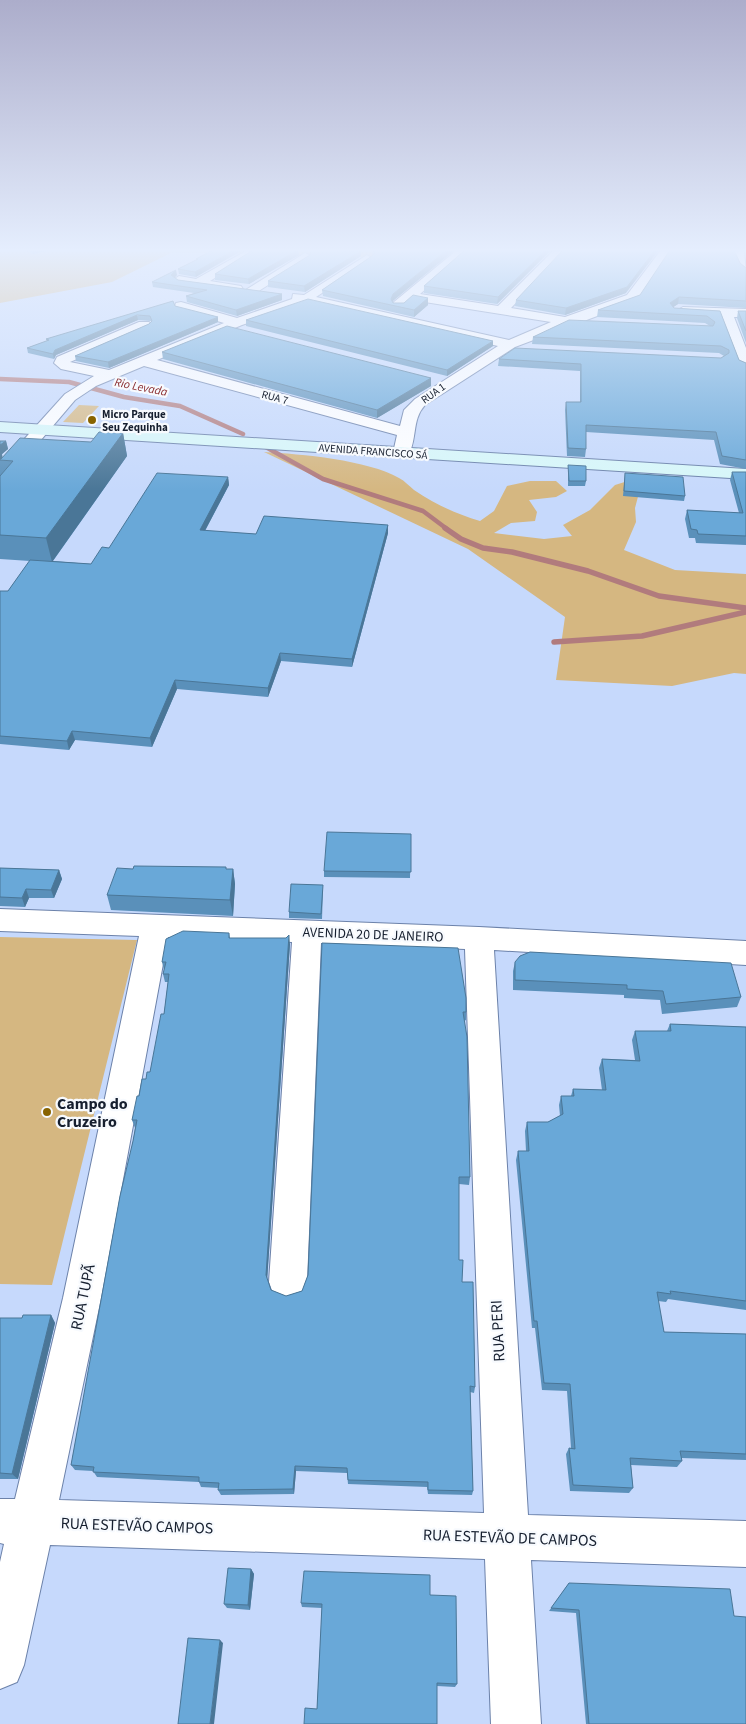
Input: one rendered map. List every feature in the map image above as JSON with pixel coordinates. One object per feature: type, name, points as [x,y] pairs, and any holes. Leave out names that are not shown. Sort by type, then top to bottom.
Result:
[{"type":"main road","name":"AVENIDA FRANCISCO SÁ","points":[[0,427],[746,474]]},
{"type":"street","points":[[110,375],[66,366],[61,363],[64,358],[131,330]]},
{"type":"street","points":[[0,477],[70,397],[92,383],[216,330]]},
{"type":"street","points":[[246,330],[254,334]]},
{"type":"street","points":[[446,330],[507,346],[533,350]]},
{"type":"street","name":"RUA 1","points":[[401,453],[408,433],[412,410],[416,405],[447,383],[507,346],[544,330]]},
{"type":"street","points":[[732,330],[746,367]]},
{"type":"street","points":[[178,334],[195,339]]},
{"type":"street","name":"RUA 7","points":[[142,361],[408,433]]},
{"type":"street","points":[[428,378],[447,383]]},
{"type":"street","name":"AVENIDA 20 DE JANEIRO","points":[[0,920],[155,928],[479,938],[746,953]]},
{"type":"street","name":"RUA TUPÃ","points":[[0,1665],[16,1521],[82,1298],[155,928]]},
{"type":"street","points":[[288,1282],[306,932]]},
{"type":"street","name":"RUA PERI","points":[[479,938],[516,1724]]},
{"type":"street","name":"RUA ESTEVÃO CAMPOS","points":[[16,1521],[274,1530]]},
{"type":"street","name":"RUA ESTEVÃO DE CAMPOS","points":[[274,1530],[746,1544]]},
{"type":"shaded area","points":[[79,405],[99,406],[83,423],[63,422]]},
{"type":"shaded area","points":[[264,452],[334,459],[386,472],[399,478],[430,500],[480,521],[494,511],[507,486],[530,481],[556,481],[567,491],[556,497],[529,500],[537,512],[535,521],[511,523],[494,533],[544,539],[572,536],[563,525],[590,510],[615,485],[631,480],[640,489],[635,508],[636,522],[624,550],[675,570],[746,574],[746,674],[734,673],[672,686],[556,680],[565,617],[468,549]]},
{"type":"shaded area","name":"Campo do Cruzeiro","points":[[0,937],[137,940],[52,1285],[0,1284]]},
{"type":"building","points":[[75,330],[101,330],[55,350],[53,354],[27,348],[49,340],[46,339]]},
{"type":"building","points":[[134,330],[185,330],[108,362],[75,356]]},
{"type":"building","points":[[216,330],[244,330],[431,378],[377,410],[162,352]]},
{"type":"building","points":[[288,330],[447,330],[493,341],[447,370]]},
{"type":"building","points":[[547,330],[728,330],[739,360],[746,363],[746,460],[722,456],[716,432],[586,425],[586,449],[568,448],[566,402],[581,402],[581,364],[499,359],[515,348],[721,358],[729,353],[729,350],[721,346],[533,337]]},
{"type":"building","points":[[99,432],[123,433],[46,538],[0,535],[0,476],[13,461],[0,459],[20,438],[91,442]]},
{"type":"building","points":[[568,465],[586,466],[586,481],[569,481]]},
{"type":"building","points":[[732,472],[746,472],[746,536],[698,534],[697,530],[691,529],[687,510],[743,513]]},
{"type":"building","points":[[157,473],[228,477],[200,530],[256,534],[264,516],[388,525],[352,659],[280,653],[268,688],[175,680],[150,738],[72,731],[67,741],[0,736],[0,591],[8,591],[30,560],[91,564],[102,547],[109,548]]},
{"type":"building","points":[[625,473],[683,477],[685,496],[624,491]]},
{"type":"building","points":[[327,832],[411,834],[411,872],[324,871]]},
{"type":"building","points":[[134,866],[226,867],[226,869],[233,869],[230,900],[107,895],[117,868],[133,869]]},
{"type":"building","points":[[0,868],[59,870],[51,890],[26,889],[22,898],[0,897]]},
{"type":"building","points":[[291,884],[323,885],[321,914],[289,912]]},
{"type":"building","points":[[183,931],[229,933],[229,938],[286,938],[289,935],[266,1275],[271,1290],[286,1296],[302,1291],[308,1275],[322,943],[458,948],[466,998],[466,1012],[463,1012],[467,1037],[470,1177],[459,1177],[459,1260],[463,1260],[462,1282],[473,1282],[475,1387],[470,1386],[473,1491],[428,1490],[428,1482],[348,1480],[347,1468],[295,1466],[293,1489],[218,1490],[219,1483],[199,1482],[199,1477],[93,1472],[94,1467],[71,1465],[120,1196],[137,1120],[132,1120],[142,1079],[146,1079],[147,1072],[150,1072],[161,1014],[164,1014],[169,974],[163,974],[166,962],[162,962],[166,939]]},
{"type":"building","points":[[530,952],[731,963],[741,997],[666,1004],[663,991],[627,989],[627,985],[515,980],[515,962],[520,956]]},
{"type":"building","points":[[670,1024],[746,1027],[746,1301],[670,1291],[671,1294],[657,1292],[664,1332],[746,1334],[746,1454],[680,1451],[682,1461],[630,1458],[633,1488],[573,1485],[569,1448],[575,1449],[570,1384],[544,1383],[537,1321],[534,1321],[518,1151],[529,1151],[527,1122],[548,1122],[563,1114],[561,1096],[574,1096],[573,1089],[606,1090],[602,1059],[640,1061],[635,1031],[671,1031]]},
{"type":"building","points":[[23,1315],[51,1315],[12,1474],[0,1473],[0,1318],[22,1318]]},
{"type":"building","points":[[228,1568],[251,1569],[248,1605],[224,1604]]},
{"type":"building","points":[[304,1571],[430,1575],[430,1595],[456,1596],[457,1684],[437,1683],[437,1724],[304,1724],[305,1708],[317,1709],[322,1604],[301,1603]]},
{"type":"building","points":[[569,1583],[730,1589],[734,1616],[746,1617],[746,1724],[589,1724],[579,1610],[551,1608]]},
{"type":"building","points":[[188,1638],[220,1640],[210,1724],[178,1724]]},
{"type":"waterway","name":"Rio Levada","points":[[0,379],[69,382],[124,397],[180,406],[243,434]]},
{"type":"waterway","points":[[264,446],[323,479],[423,511],[447,529]]},
{"type":"waterway","points":[[445,528],[461,539],[483,548],[512,552],[588,571],[659,596],[746,608]]},
{"type":"waterway","points":[[554,642],[642,636],[746,612]]},
{"type":"place","name":"Micro Parque Seu Zequinha","points":[[92,420]]},
{"type":"place","name":"Campo do Cruzeiro","points":[[47,1112]]}]
